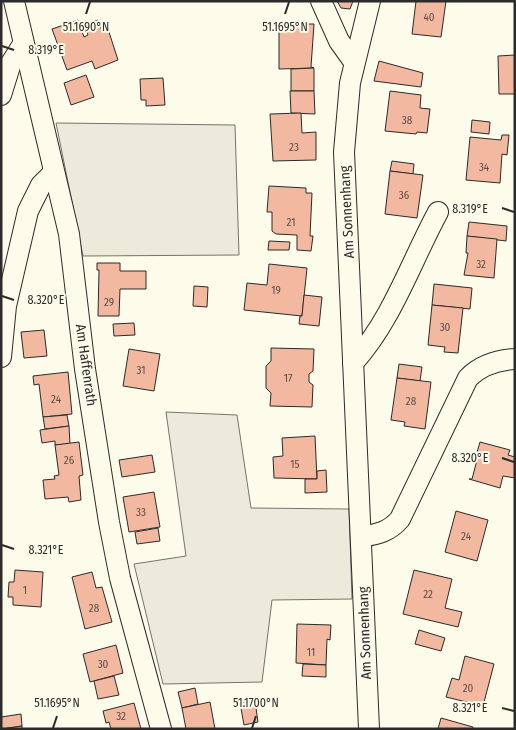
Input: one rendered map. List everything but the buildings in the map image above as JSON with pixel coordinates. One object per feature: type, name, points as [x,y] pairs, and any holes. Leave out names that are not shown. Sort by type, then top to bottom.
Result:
[{"type":"street","name":"Am Haffenrath","points":[[14,1],[70,242],[85,369],[109,522],[120,578],[161,729]]},
{"type":"street","points":[[321,1],[339,42],[354,62]]},
{"type":"street","name":"Am Sonnenhang","points":[[369,729],[344,152],[347,108],[354,62],[370,1]]},
{"type":"street","points":[[1,95],[10,64],[23,44]]},
{"type":"street","points":[[1,357],[6,306],[28,211],[41,185],[53,173]]},
{"type":"street","points":[[353,363],[382,324],[438,212]]},
{"type":"street","points":[[361,537],[383,533],[394,526],[400,519],[468,378],[483,367],[495,362],[515,359]]},
{"type":"shaded area","points":[[56,123],[235,125],[239,255],[83,256]]},
{"type":"shaded area","points":[[166,412],[237,415],[251,508],[349,509],[352,599],[272,600],[262,682],[163,684],[134,564],[186,556]]}]
